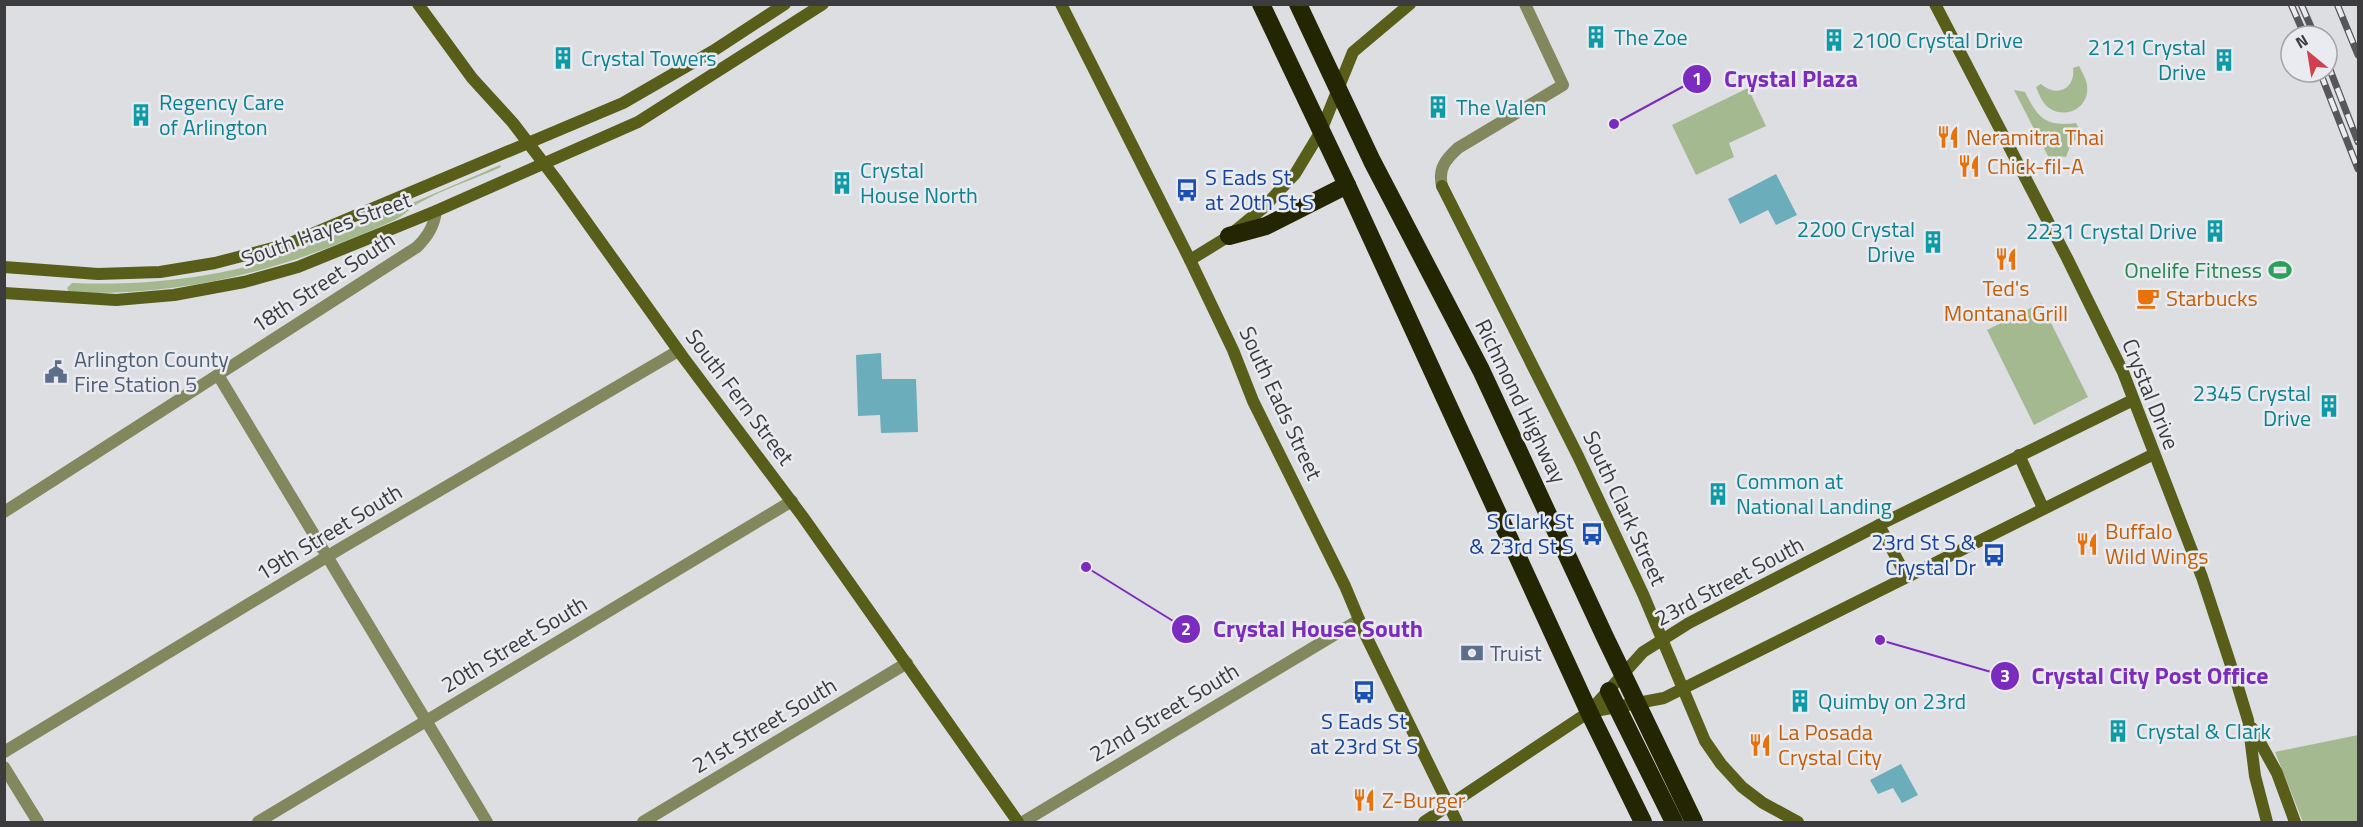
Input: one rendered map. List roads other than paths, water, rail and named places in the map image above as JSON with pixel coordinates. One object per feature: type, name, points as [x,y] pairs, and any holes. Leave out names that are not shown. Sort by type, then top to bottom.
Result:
[{"type":"highway","points":[[1261,4],[1347,185],[1589,712],[1643,822]]},
{"type":"highway","name":"Richmond Highway","points":[[1298,4],[1372,161],[1481,370],[1694,822]]},
{"type":"highway","points":[[1229,236],[1266,226],[1347,185]]},
{"type":"highway","points":[[1613,698],[1674,822]]},
{"type":"street","name":"South Fern Street","points":[[418,4],[482,90],[529,144],[678,351],[792,501],[1018,822]]},
{"type":"street","points":[[529,144],[623,103],[713,51],[785,4]]},
{"type":"street","points":[[544,164],[638,122],[823,4]]},
{"type":"street","name":"South Eads Street","points":[[1060,4],[1190,260],[1233,350],[1253,401],[1345,586],[1359,620],[1457,822]]},
{"type":"street","points":[[1190,260],[1229,236],[1263,208],[1297,171],[1321,131],[1353,52],[1410,4]]},
{"type":"street","name":"South Clark Street","points":[[1525,4],[1563,85],[1458,148],[1449,156],[1441,169],[1442,186],[1578,456],[1643,594],[1698,728],[1721,764],[1753,796],[1798,822]]},
{"type":"street","name":"Crystal Drive","points":[[1935,4],[2123,372],[2211,603],[2248,720],[2255,776],[2267,822]]},
{"type":"street","name":"South Hayes Street","points":[[4,267],[129,274],[215,263],[288,244],[529,144]]},
{"type":"street","name":"South Hayes Street","points":[[4,293],[116,300],[174,295],[221,286],[298,267],[544,164]]},
{"type":"street","name":"18th Street South","points":[[4,512],[417,247],[427,237],[435,221],[436,211]]},
{"type":"street","name":"19th Street South","points":[[4,752],[326,558],[678,351]]},
{"type":"street","points":[[218,375],[486,822]]},
{"type":"street","name":"23rd Street South","points":[[1613,698],[1623,675],[1643,652],[1689,623],[2019,455],[2133,400]]},
{"type":"street","points":[[1424,822],[1613,698],[1636,702],[1664,698],[2154,454]]},
{"type":"street","points":[[2019,455],[2043,508]]},
{"type":"street","name":"20th Street South","points":[[258,822],[792,501]]},
{"type":"street","points":[[1880,525],[1906,576]]},
{"type":"street","name":"22nd Street South","points":[[1023,822],[1359,620]]},
{"type":"street","name":"21st Street South","points":[[643,822],[907,663]]},
{"type":"street","points":[[2248,720],[2277,773],[2295,822]]},
{"type":"street","points":[[4,767],[38,822]]},
{"type":"water","points":[[1776,174],[1797,215],[1776,225],[1768,210],[1740,224],[1728,199]]},
{"type":"water","points":[[881,353],[882,379],[916,379],[918,432],[881,433],[880,415],[858,416],[856,355]]},
{"type":"water","points":[[1901,764],[1918,795],[1902,803],[1893,788],[1878,794],[1870,780]]},
{"type":"railway","points":[[2291,4],[2300,24]]},
{"type":"railway","points":[[2301,4],[2310,24]]},
{"type":"railway","points":[[2337,4],[2358,55]]},
{"type":"railway","points":[[2325,84],[2358,169]]},
{"type":"railway","points":[[2336,84],[2358,142]]},
{"type":"place","name":"The Zoe","points":[[1596,37]]},
{"type":"place","name":"2100 Crystal Drive","points":[[1834,40]]},
{"type":"place","name":"Crystal Towers","points":[[563,58]]},
{"type":"place","name":"2121 Crystal Drive","points":[[2224,60]]},
{"type":"place","name":"The Valen","points":[[1438,107]]},
{"type":"place","name":"Regency Care of Arlington","points":[[141,115]]},
{"type":"place","name":"Crystal Plaza","points":[[1614,124]]},
{"type":"place","name":"Neramitra Thai","points":[[1948,137]]},
{"type":"place","name":"Chick-fil-A","points":[[1969,166]]},
{"type":"place","name":"Crystal House North","points":[[842,183]]},
{"type":"place","name":"S Eads St at 20th St S","points":[[1187,190]]},
{"type":"place","name":"2231 Crystal Drive","points":[[2215,231]]},
{"type":"place","name":"2200 Crystal Drive","points":[[1933,242]]},
{"type":"place","name":"Ted's Montana Grill","points":[[2006,259]]},
{"type":"place","name":"Onelife Fitness","points":[[2280,270]]},
{"type":"place","name":"Starbucks","points":[[2148,298]]},
{"type":"place","name":"Arlington County Fire Station 5","points":[[56,372]]},
{"type":"place","name":"2345 Crystal Drive","points":[[2329,406]]},
{"type":"place","name":"Common at National Landing","points":[[1718,494]]},
{"type":"place","name":"S Clark St & 23rd St S","points":[[1592,534]]},
{"type":"place","name":"Buffalo Wild Wings","points":[[2087,544]]},
{"type":"place","name":"23rd St S & Crystal Dr","points":[[1994,555]]},
{"type":"place","name":"Crystal House South","points":[[1086,567]]},
{"type":"place","name":"Crystal City Post Office","points":[[1880,640]]},
{"type":"place","name":"Truist","points":[[1472,653]]},
{"type":"place","name":"S Eads St at 23rd St S","points":[[1364,692]]},
{"type":"place","name":"Quimby on 23rd","points":[[1800,701]]},
{"type":"place","name":"Crystal & Clark","points":[[2118,731]]},
{"type":"place","name":"La Posada Crystal City","points":[[1760,745]]},
{"type":"place","name":"Z-Burger","points":[[1364,800]]}]
